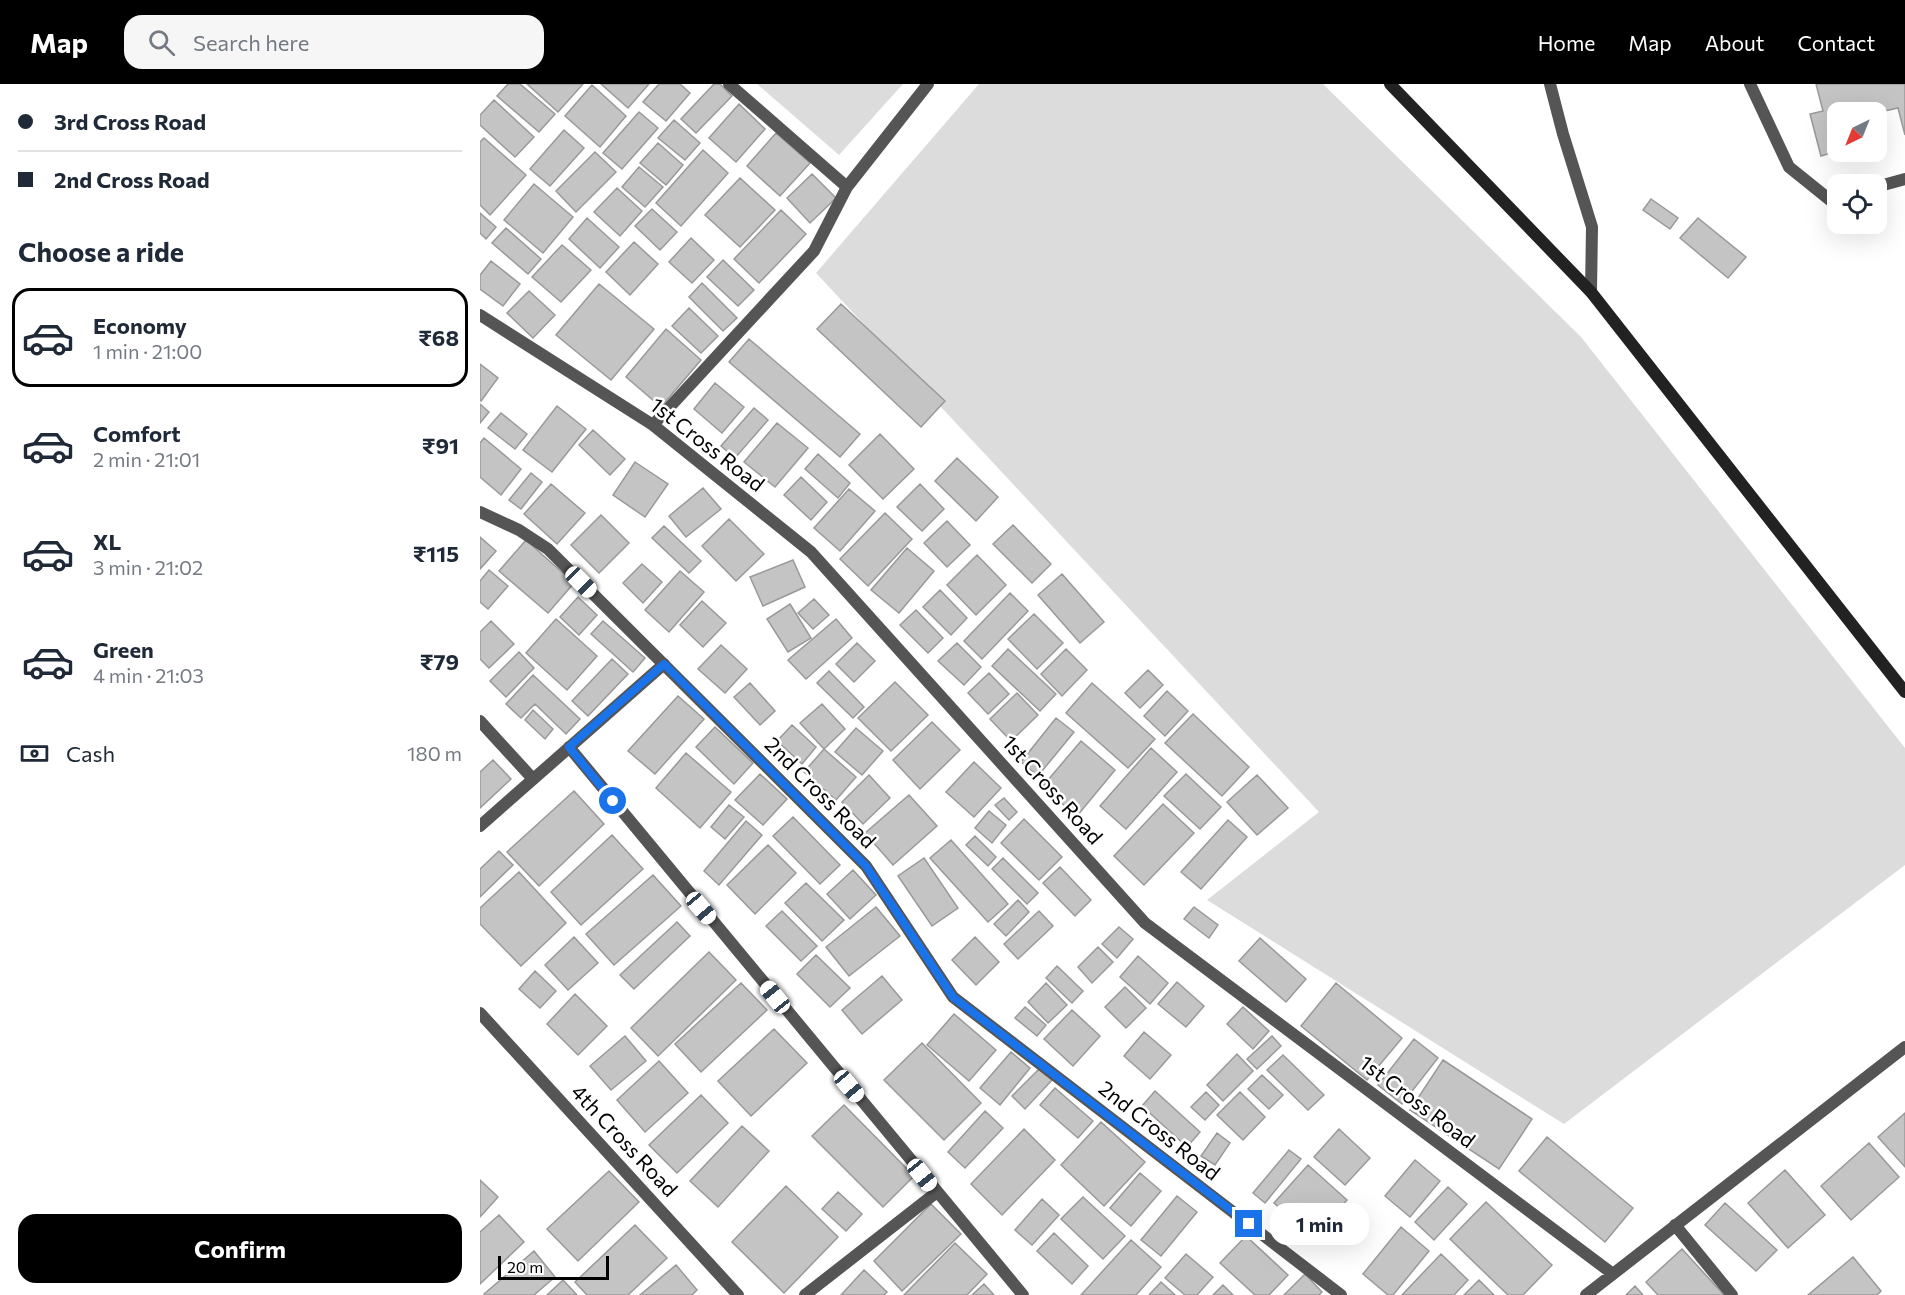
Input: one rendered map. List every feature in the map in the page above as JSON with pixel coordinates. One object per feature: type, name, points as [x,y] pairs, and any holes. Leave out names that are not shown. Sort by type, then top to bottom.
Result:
[{"type":"street","points":[[729,84],[847,187]]},
{"type":"street","points":[[653,425],[814,251],[847,187],[928,84]]},
{"type":"street","points":[[1390,84],[1591,292],[1905,692]]},
{"type":"street","points":[[1550,84],[1592,227],[1591,292]]},
{"type":"street","points":[[1750,84],[1789,166],[1827,198]]},
{"type":"street","points":[[1887,184],[1905,179]]},
{"type":"street","name":"1st Cross Road","points":[[480,315],[653,425],[811,552],[1145,923],[1613,1274]]},
{"type":"street","name":"2nd Cross Road","points":[[480,512],[519,530],[548,549],[866,866],[953,997],[1341,1295]]},
{"type":"street","points":[[480,825],[664,664]]},
{"type":"street","points":[[480,721],[533,779]]},
{"type":"street","points":[[569,747],[1023,1295]]},
{"type":"street","name":"4th Cross Road","points":[[480,1013],[738,1295]]},
{"type":"street","points":[[1586,1295],[1905,1047]]},
{"type":"street","points":[[805,1295],[937,1192]]},
{"type":"street","points":[[1676,1225],[1732,1295]]},
{"type":"shaded area","points":[[757,84],[903,84],[839,155]]},
{"type":"shaded area","points":[[979,84],[1323,84],[1581,337],[1905,748],[1905,865],[1564,1124],[1207,900],[1319,812],[816,273]]},
{"type":"building","points":[[508,84],[520,84],[555,114],[539,132],[497,96]]},
{"type":"building","points":[[527,84],[583,84],[558,112]]},
{"type":"building","points":[[601,84],[649,84],[628,108]]},
{"type":"building","points":[[659,84],[680,84],[690,93],[666,121],[643,102]]},
{"type":"building","points":[[714,84],[720,84],[732,96],[696,133],[681,119]]},
{"type":"building","points":[[1816,84],[1905,84],[1905,135],[1898,108],[1887,110],[1887,102],[1827,102],[1827,154],[1821,156],[1810,114],[1823,111]]},
{"type":"building","points":[[592,85],[626,116],[600,147],[565,116]]},
{"type":"building","points":[[494,100],[534,137],[515,157],[480,125],[480,115]]},
{"type":"building","points":[[739,104],[765,129],[736,162],[709,138]]},
{"type":"building","points":[[639,112],[658,128],[622,169],[603,153]]},
{"type":"building","points":[[674,120],[700,143],[685,160],[658,138]]},
{"type":"building","points":[[564,130],[584,148],[550,186],[530,169]]},
{"type":"building","points":[[776,133],[810,163],[780,196],[747,166]]},
{"type":"building","points":[[484,138],[526,175],[490,215],[480,205],[480,142]]},
{"type":"building","points":[[658,143],[683,165],[666,185],[640,163]]},
{"type":"building","points":[[703,150],[728,173],[681,226],[656,203]]},
{"type":"building","points":[[595,152],[616,172],[576,212],[556,191]]},
{"type":"building","points":[[639,167],[663,187],[645,207],[622,187]]},
{"type":"building","points":[[812,174],[836,198],[810,223],[787,198]]},
{"type":"building","points":[[740,178],[775,210],[740,247],[705,215]]},
{"type":"building","points":[[534,184],[573,217],[543,253],[504,220]]},
{"type":"building","points":[[617,188],[642,211],[620,236],[594,212]]},
{"type":"building","points":[[1651,199],[1678,218],[1670,229],[1643,210]]},
{"type":"building","points":[[652,209],[677,232],[660,250],[635,226]]},
{"type":"building","points":[[781,210],[806,234],[759,283],[734,259]]},
{"type":"building","points":[[480,213],[496,227],[486,239],[480,233]]},
{"type":"building","points":[[587,218],[619,247],[600,268],[569,239]]},
{"type":"building","points":[[1698,218],[1746,257],[1728,278],[1680,238]]},
{"type":"building","points":[[506,228],[541,259],[528,274],[492,243]]},
{"type":"building","points":[[691,238],[714,260],[692,283],[669,262]]},
{"type":"building","points":[[634,242],[658,264],[630,295],[606,272]]},
{"type":"building","points":[[562,245],[591,270],[561,302],[532,277]]},
{"type":"building","points":[[723,260],[754,290],[738,306],[707,277]]},
{"type":"building","points":[[491,261],[520,284],[503,306],[480,289],[480,275]]},
{"type":"building","points":[[702,283],[737,318],[723,331],[689,297]]},
{"type":"building","points":[[599,284],[654,329],[611,380],[556,335]]},
{"type":"building","points":[[529,291],[555,315],[533,338],[507,313]]},
{"type":"building","points":[[841,304],[945,401],[921,427],[817,329]]},
{"type":"building","points":[[689,308],[718,336],[701,353],[672,326]]},
{"type":"building","points":[[666,329],[701,360],[661,407],[626,377]]},
{"type":"building","points":[[749,339],[860,434],[840,457],[729,362]]},
{"type":"building","points":[[480,364],[498,378],[481,401],[480,400]]},
{"type":"building","points":[[715,383],[744,407],[722,433],[694,409]]},
{"type":"building","points":[[480,404],[489,412],[480,423]]},
{"type":"building","points":[[557,406],[586,429],[552,472],[523,450]]},
{"type":"building","points":[[754,408],[768,420],[735,458],[721,446]]},
{"type":"building","points":[[501,413],[527,434],[515,449],[488,428]]},
{"type":"building","points":[[777,423],[808,448],[775,487],[744,462]]},
{"type":"building","points":[[593,430],[625,459],[610,475],[579,445]]},
{"type":"building","points":[[880,434],[914,469],[883,499],[849,465]]},
{"type":"building","points":[[484,438],[521,469],[501,495],[480,477],[480,443]]},
{"type":"building","points":[[818,454],[850,483],[838,498],[805,469]]},
{"type":"building","points":[[957,458],[998,497],[976,521],[935,481]]},
{"type":"building","points":[[635,462],[668,484],[645,517],[613,495]]},
{"type":"building","points":[[531,473],[542,482],[521,509],[509,500]]},
{"type":"building","points":[[801,477],[827,502],[811,520],[784,495]]},
{"type":"building","points":[[551,484],[585,513],[557,544],[524,514]]},
{"type":"building","points":[[920,484],[944,509],[922,531],[897,507]]},
{"type":"building","points":[[703,488],[721,509],[686,537],[669,516]]},
{"type":"building","points":[[849,489],[875,511],[840,551],[814,528]]},
{"type":"building","points":[[885,513],[912,539],[868,586],[840,559]]},
{"type":"building","points":[[601,515],[629,543],[599,573],[571,545]]},
{"type":"building","points":[[729,519],[764,554],[736,581],[702,546]]},
{"type":"building","points":[[947,521],[970,545],[947,567],[924,543]]},
{"type":"building","points":[[1013,525],[1051,564],[1032,583],[993,544]]},
{"type":"building","points":[[664,526],[701,561],[689,573],[652,538]]},
{"type":"building","points":[[480,537],[496,551],[480,569]]},
{"type":"building","points":[[526,540],[574,583],[548,613],[499,571]]},
{"type":"building","points":[[907,548],[934,571],[899,613],[871,590]]},
{"type":"building","points":[[977,555],[1006,585],[976,615],[947,585]]},
{"type":"building","points":[[793,560],[805,587],[763,606],[750,577]]},
{"type":"building","points":[[642,564],[662,582],[643,603],[623,583]]},
{"type":"building","points":[[489,570],[508,586],[488,609],[480,602],[480,581]]},
{"type":"building","points":[[680,571],[704,592],[669,632],[645,610]]},
{"type":"building","points":[[1062,574],[1104,622],[1080,643],[1038,595]]},
{"type":"building","points":[[940,590],[967,618],[951,635],[923,607]]},
{"type":"building","points":[[1010,593],[1028,611],[982,659],[964,641]]},
{"type":"building","points":[[578,597],[597,615],[579,635],[560,617]]},
{"type":"building","points":[[814,599],[829,615],[813,629],[798,613]]},
{"type":"building","points":[[702,601],[726,623],[703,647],[680,625]]},
{"type":"building","points":[[790,604],[811,638],[788,652],[767,619]]},
{"type":"building","points":[[916,610],[943,638],[928,653],[900,625]]},
{"type":"building","points":[[1034,614],[1063,643],[1037,669],[1008,639]]},
{"type":"building","points":[[556,619],[597,656],[567,690],[526,653]]},
{"type":"building","points":[[836,619],[852,638],[806,679],[788,660]]},
{"type":"building","points":[[491,621],[514,644],[489,668],[480,659],[480,632]]},
{"type":"building","points":[[603,621],[645,658],[633,672],[591,634]]},
{"type":"building","points":[[857,643],[875,661],[854,682],[836,664]]},
{"type":"building","points":[[957,643],[981,667],[964,685],[938,661]]},
{"type":"building","points":[[721,645],[747,669],[725,693],[698,669]]},
{"type":"building","points":[[1008,649],[1056,694],[1040,711],[992,666]]},
{"type":"building","points":[[1066,649],[1087,670],[1062,696],[1041,674]]},
{"type":"building","points":[[519,652],[534,668],[506,697],[490,681]]},
{"type":"building","points":[[612,659],[628,674],[588,716],[572,701]]},
{"type":"building","points":[[1148,670],[1163,685],[1140,708],[1125,693]]},
{"type":"building","points":[[829,671],[864,707],[853,718],[817,683]]},
{"type":"building","points":[[989,673],[1009,694],[988,714],[968,693]]},
{"type":"building","points":[[533,675],[580,719],[566,734],[535,704],[521,718],[506,704]]},
{"type":"building","points":[[895,682],[928,715],[891,751],[858,718]]},
{"type":"building","points":[[750,683],[775,711],[760,725],[734,697]]},
{"type":"building","points":[[1092,683],[1155,739],[1128,768],[1066,713]]},
{"type":"building","points":[[1167,691],[1188,711],[1165,736],[1144,716]]},
{"type":"building","points":[[1017,693],[1038,715],[1011,741],[990,719]]},
{"type":"building","points":[[678,696],[704,719],[655,774],[628,751]]},
{"type":"building","points":[[822,704],[845,729],[824,749],[800,723]]},
{"type":"building","points":[[533,710],[553,729],[545,739],[525,720]]},
{"type":"building","points":[[1193,714],[1249,767],[1222,796],[1165,743]]},
{"type":"building","points":[[1056,718],[1074,732],[1038,776],[1021,762]]},
{"type":"building","points":[[932,722],[960,750],[920,789],[893,760]]},
{"type":"building","points":[[792,725],[816,747],[802,764],[777,741]]},
{"type":"building","points":[[715,727],[753,763],[734,784],[696,747]]},
{"type":"building","points":[[856,728],[883,751],[862,775],[835,752]]},
{"type":"building","points":[[1081,741],[1115,770],[1077,816],[1042,787]]},
{"type":"building","points":[[1151,748],[1177,772],[1126,829],[1100,806]]},
{"type":"building","points":[[824,749],[856,777],[836,800],[804,772]]},
{"type":"building","points":[[686,753],[731,792],[700,828],[656,788]]},
{"type":"building","points":[[493,760],[511,779],[480,808],[480,772]]},
{"type":"building","points":[[974,762],[1001,788],[974,817],[946,792]]},
{"type":"building","points":[[760,774],[787,799],[763,825],[735,800]]},
{"type":"building","points":[[1186,774],[1221,807],[1200,829],[1164,796]]},
{"type":"building","points":[[869,775],[890,798],[863,824],[842,802]]},
{"type":"building","points":[[1257,775],[1288,808],[1257,835],[1227,802]]},
{"type":"building","points":[[574,791],[604,824],[539,886],[507,852]]},
{"type":"building","points":[[909,795],[937,826],[893,865],[865,833]]},
{"type":"building","points":[[1004,798],[1017,812],[1009,820],[995,805]]},
{"type":"building","points":[[1163,804],[1194,833],[1144,885],[1114,856]]},
{"type":"building","points":[[729,805],[744,817],[725,839],[711,827]]},
{"type":"building","points":[[989,811],[1006,825],[992,843],[975,828]]},
{"type":"building","points":[[793,817],[840,865],[820,884],[773,836]]},
{"type":"building","points":[[1024,819],[1062,857],[1039,880],[1001,843]]},
{"type":"building","points":[[1228,820],[1247,837],[1201,889],[1181,872]]},
{"type":"building","points":[[746,821],[762,835],[719,885],[704,871]]},
{"type":"building","points":[[612,835],[643,869],[581,925],[551,892]]},
{"type":"building","points":[[975,836],[996,857],[988,866],[966,845]]},
{"type":"building","points":[[951,840],[1008,904],[988,922],[930,858]]},
{"type":"building","points":[[768,845],[796,873],[755,914],[727,885]]},
{"type":"building","points":[[499,851],[513,865],[480,897],[480,869]]},
{"type":"building","points":[[924,858],[958,908],[932,926],[898,876]]},
{"type":"building","points":[[1003,858],[1038,893],[1027,904],[992,869]]},
{"type":"building","points":[[1060,867],[1091,900],[1075,916],[1043,883]]},
{"type":"building","points":[[853,870],[876,895],[850,919],[827,894]]},
{"type":"building","points":[[519,872],[566,923],[521,966],[480,924],[480,908]]},
{"type":"building","points":[[653,875],[681,906],[614,965],[586,934]]},
{"type":"building","points":[[806,883],[844,920],[822,941],[785,903]]},
{"type":"building","points":[[1018,900],[1029,912],[1006,936],[994,924]]},
{"type":"building","points":[[876,907],[900,936],[849,976],[826,947]]},
{"type":"building","points":[[1194,907],[1218,925],[1209,938],[1184,919]]},
{"type":"building","points":[[782,911],[817,946],[801,961],[766,926]]},
{"type":"building","points":[[1039,911],[1053,926],[1018,959],[1004,944]]},
{"type":"building","points":[[677,922],[690,936],[634,989],[620,975]]},
{"type":"building","points":[[1119,927],[1133,939],[1117,958],[1102,944]]},
{"type":"building","points":[[574,937],[598,963],[568,990],[545,965]]},
{"type":"building","points":[[975,937],[999,962],[976,985],[952,960]]},
{"type":"building","points":[[1260,938],[1306,979],[1286,1002],[1239,961]]},
{"type":"building","points":[[1098,947],[1113,962],[1092,983],[1078,967]]},
{"type":"building","points":[[709,952],[736,980],[658,1056],[631,1028]]},
{"type":"building","points":[[816,955],[850,988],[830,1007],[797,974]]},
{"type":"building","points":[[1138,956],[1168,983],[1150,1004],[1120,977]]},
{"type":"building","points":[[1057,966],[1083,991],[1072,1003],[1046,978]]},
{"type":"building","points":[[535,971],[556,991],[540,1008],[519,989]]},
{"type":"building","points":[[882,976],[902,1000],[862,1034],[842,1010]]},
{"type":"building","points":[[1177,982],[1204,1006],[1186,1027],[1158,1004]]},
{"type":"building","points":[[741,983],[767,1010],[701,1072],[675,1044]]},
{"type":"building","points":[[1046,983],[1067,1005],[1048,1023],[1028,1002]]},
{"type":"building","points":[[1336,983],[1402,1038],[1367,1080],[1301,1026]]},
{"type":"building","points":[[1125,987],[1146,1008],[1126,1028],[1105,1007]]},
{"type":"building","points":[[575,994],[607,1026],[578,1055],[547,1024]]},
{"type":"building","points":[[1025,1007],[1046,1025],[1037,1036],[1015,1018]]},
{"type":"building","points":[[1243,1007],[1269,1031],[1253,1049],[1227,1024]]},
{"type":"building","points":[[1072,1010],[1100,1036],[1073,1066],[1044,1039]]},
{"type":"building","points":[[954,1014],[996,1050],[969,1081],[927,1045]]},
{"type":"building","points":[[774,1029],[807,1063],[751,1116],[718,1081]]},
{"type":"building","points":[[1144,1032],[1171,1055],[1150,1079],[1124,1056]]},
{"type":"building","points":[[625,1036],[646,1061],[611,1090],[590,1066]]},
{"type":"building","points":[[1272,1036],[1281,1046],[1257,1069],[1247,1059]]},
{"type":"building","points":[[1414,1039],[1438,1058],[1402,1104],[1378,1085]]},
{"type":"building","points":[[922,1043],[981,1103],[944,1140],[884,1080]]},
{"type":"building","points":[[1011,1052],[1030,1068],[1000,1105],[980,1088]]},
{"type":"building","points":[[1237,1054],[1253,1071],[1223,1101],[1207,1085]]},
{"type":"building","points":[[1283,1055],[1324,1095],[1308,1110],[1267,1070]]},
{"type":"building","points":[[1443,1060],[1532,1119],[1499,1169],[1410,1110]]},
{"type":"building","points":[[659,1061],[688,1093],[645,1132],[617,1100]]},
{"type":"building","points":[[1040,1068],[1052,1080],[1025,1109],[1012,1096]]},
{"type":"building","points":[[1262,1075],[1283,1095],[1269,1109],[1248,1089]]},
{"type":"building","points":[[1055,1088],[1093,1121],[1078,1138],[1040,1105]]},
{"type":"building","points":[[1155,1091],[1200,1132],[1187,1147],[1142,1106]]},
{"type":"building","points":[[1206,1092],[1219,1105],[1205,1120],[1191,1107]]},
{"type":"building","points":[[1240,1092],[1265,1117],[1243,1140],[1217,1115]]},
{"type":"building","points":[[701,1095],[728,1123],[677,1173],[649,1145]]},
{"type":"building","points":[[844,1105],[914,1176],[883,1207],[812,1136]]},
{"type":"building","points":[[985,1111],[1003,1128],[965,1168],[948,1152]]},
{"type":"building","points":[[1905,1113],[1905,1167],[1878,1137]]},
{"type":"building","points":[[1101,1122],[1145,1162],[1104,1206],[1061,1165]]},
{"type":"building","points":[[742,1126],[769,1151],[718,1207],[690,1181]]},
{"type":"building","points":[[1024,1129],[1055,1160],[1002,1215],[971,1184]]},
{"type":"building","points":[[1339,1129],[1370,1158],[1345,1185],[1314,1157]]},
{"type":"building","points":[[1217,1133],[1230,1143],[1215,1165],[1201,1156]]},
{"type":"building","points":[[1547,1137],[1633,1208],[1605,1242],[1519,1171]]},
{"type":"building","points":[[1869,1143],[1899,1177],[1851,1220],[1821,1186]]},
{"type":"building","points":[[1289,1150],[1301,1159],[1265,1203],[1253,1193]]},
{"type":"building","points":[[1415,1160],[1440,1181],[1410,1217],[1385,1196]]},
{"type":"building","points":[[1308,1165],[1347,1200],[1313,1238],[1274,1203]]},
{"type":"building","points":[[1785,1170],[1825,1215],[1788,1248],[1748,1203]]},
{"type":"building","points":[[609,1171],[639,1202],[578,1261],[547,1229]]},
{"type":"building","points":[[1140,1173],[1161,1191],[1131,1226],[1110,1208]]},
{"type":"building","points":[[480,1180],[498,1197],[480,1217]]},
{"type":"building","points":[[786,1186],[838,1237],[784,1293],[732,1242]]},
{"type":"building","points":[[1448,1187],[1467,1204],[1434,1240],[1415,1222]]},
{"type":"building","points":[[838,1192],[862,1214],[846,1231],[822,1209]]},
{"type":"building","points":[[1177,1196],[1197,1212],[1161,1256],[1141,1240]]},
{"type":"building","points":[[1083,1197],[1125,1236],[1103,1259],[1061,1219]]},
{"type":"building","points":[[1042,1199],[1059,1215],[1032,1245],[1015,1230]]},
{"type":"building","points":[[1486,1202],[1552,1265],[1523,1295],[1508,1295],[1450,1239]]},
{"type":"building","points":[[1725,1203],[1777,1250],[1756,1271],[1705,1225]]},
{"type":"building","points":[[931,1204],[961,1234],[902,1291],[874,1261]]},
{"type":"building","points":[[499,1215],[524,1242],[480,1284],[480,1232]]},
{"type":"building","points":[[635,1225],[667,1258],[628,1295],[587,1295],[575,1282]]},
{"type":"building","points":[[1401,1227],[1429,1251],[1393,1295],[1388,1295],[1363,1274]]},
{"type":"building","points":[[1054,1233],[1088,1266],[1072,1284],[1037,1251]]},
{"type":"building","points":[[1246,1236],[1288,1275],[1269,1295],[1255,1295],[1220,1263]]},
{"type":"building","points":[[1131,1240],[1161,1267],[1136,1295],[1081,1295]]},
{"type":"building","points":[[955,1243],[987,1274],[967,1295],[904,1295]]},
{"type":"building","points":[[1682,1249],[1724,1295],[1658,1295],[1646,1282]]},
{"type":"building","points":[[534,1251],[555,1277],[534,1295],[484,1294]]},
{"type":"building","points":[[1186,1254],[1213,1277],[1197,1295],[1185,1295],[1165,1278]]},
{"type":"building","points":[[1441,1254],[1468,1280],[1454,1295],[1402,1295]]},
{"type":"building","points":[[1853,1257],[1881,1291],[1877,1295],[1808,1295]]},
{"type":"building","points":[[676,1265],[697,1290],[692,1295],[640,1295]]},
{"type":"building","points":[[864,1270],[887,1292],[884,1295],[841,1295]]},
{"type":"building","points":[[1305,1274],[1322,1292],[1319,1295],[1284,1295]]},
{"type":"building","points":[[563,1280],[577,1295],[547,1295]]},
{"type":"building","points":[[1479,1280],[1494,1295],[1464,1295]]},
{"type":"building","points":[[1161,1282],[1175,1295],[1149,1295]]},
{"type":"building","points":[[984,1284],[994,1295],[972,1295]]},
{"type":"building","points":[[1223,1285],[1233,1295],[1213,1295]]},
{"type":"building","points":[[1635,1286],[1643,1295],[1626,1295]]},
{"type":"route","points":[[613,801],[569,747],[664,664],[866,866],[953,997],[1249,1224]]}]
